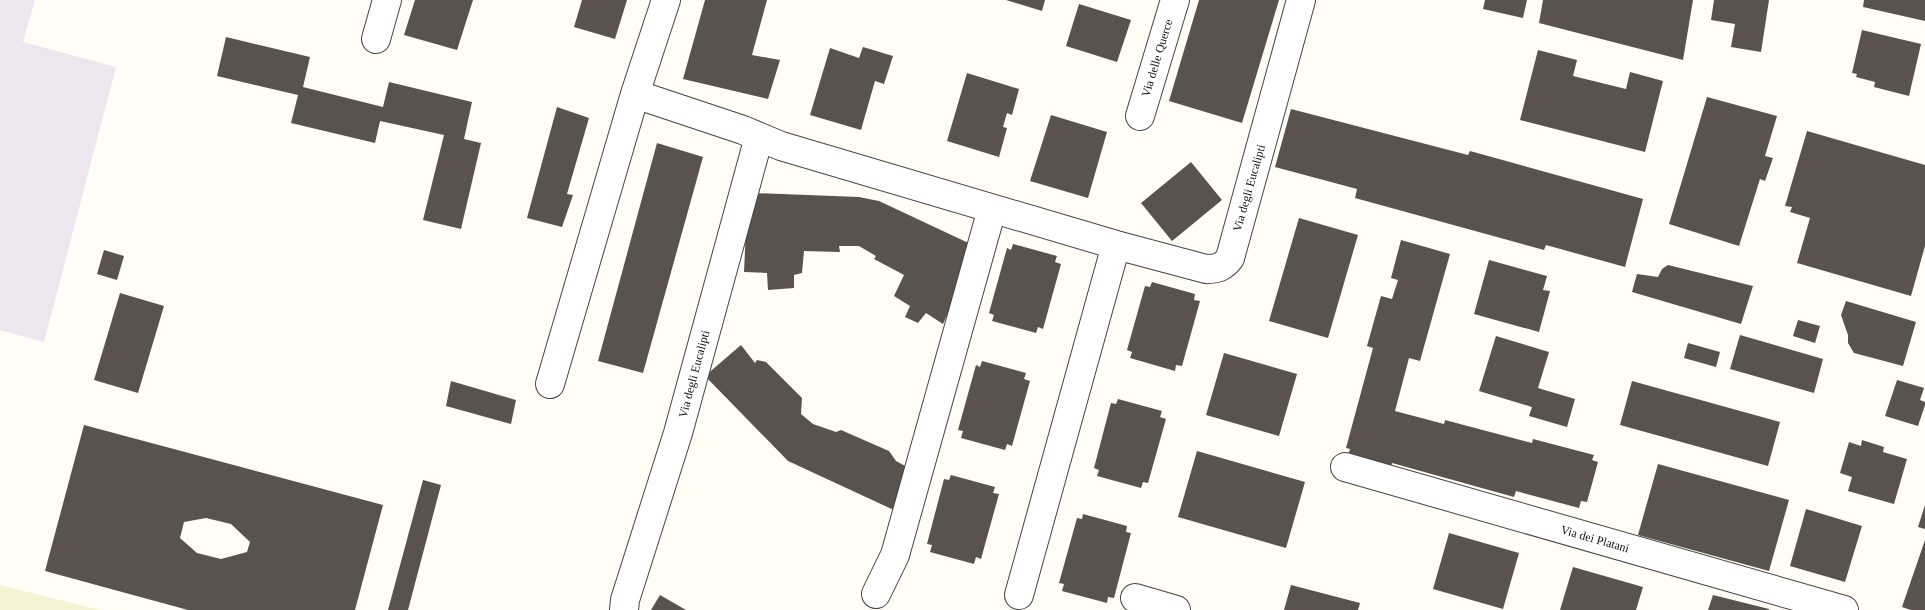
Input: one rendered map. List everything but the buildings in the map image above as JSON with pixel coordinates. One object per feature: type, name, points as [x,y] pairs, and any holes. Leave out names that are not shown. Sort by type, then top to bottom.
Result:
[{"type":"street","points":[[376,39],[387,0]]},
{"type":"street","points":[[550,384],[635,94],[666,0]]},
{"type":"street","name":"Via delle Querce","points":[[1140,116],[1174,0]]},
{"type":"street","name":"Via degli Eucalipti","points":[[635,94],[743,130],[781,146],[1116,245],[1206,269],[1217,269],[1230,258],[1301,0]]},
{"type":"street","name":"Via degli Eucalipti","points":[[624,610],[625,600],[678,432],[760,137]]},
{"type":"street","points":[[876,594],[894,555],[992,209]]},
{"type":"street","points":[[1019,595],[1116,245]]},
{"type":"street","name":"Via dei Platani","points":[[1346,467],[1844,610]]},
{"type":"street","points":[[1135,598],[1176,610]]},
{"type":"shaded area","points":[[0,0],[35,0],[23,42],[116,67],[44,342],[0,330]]},
{"type":"shaded area","points":[[0,585],[100,610],[0,610]]}]
